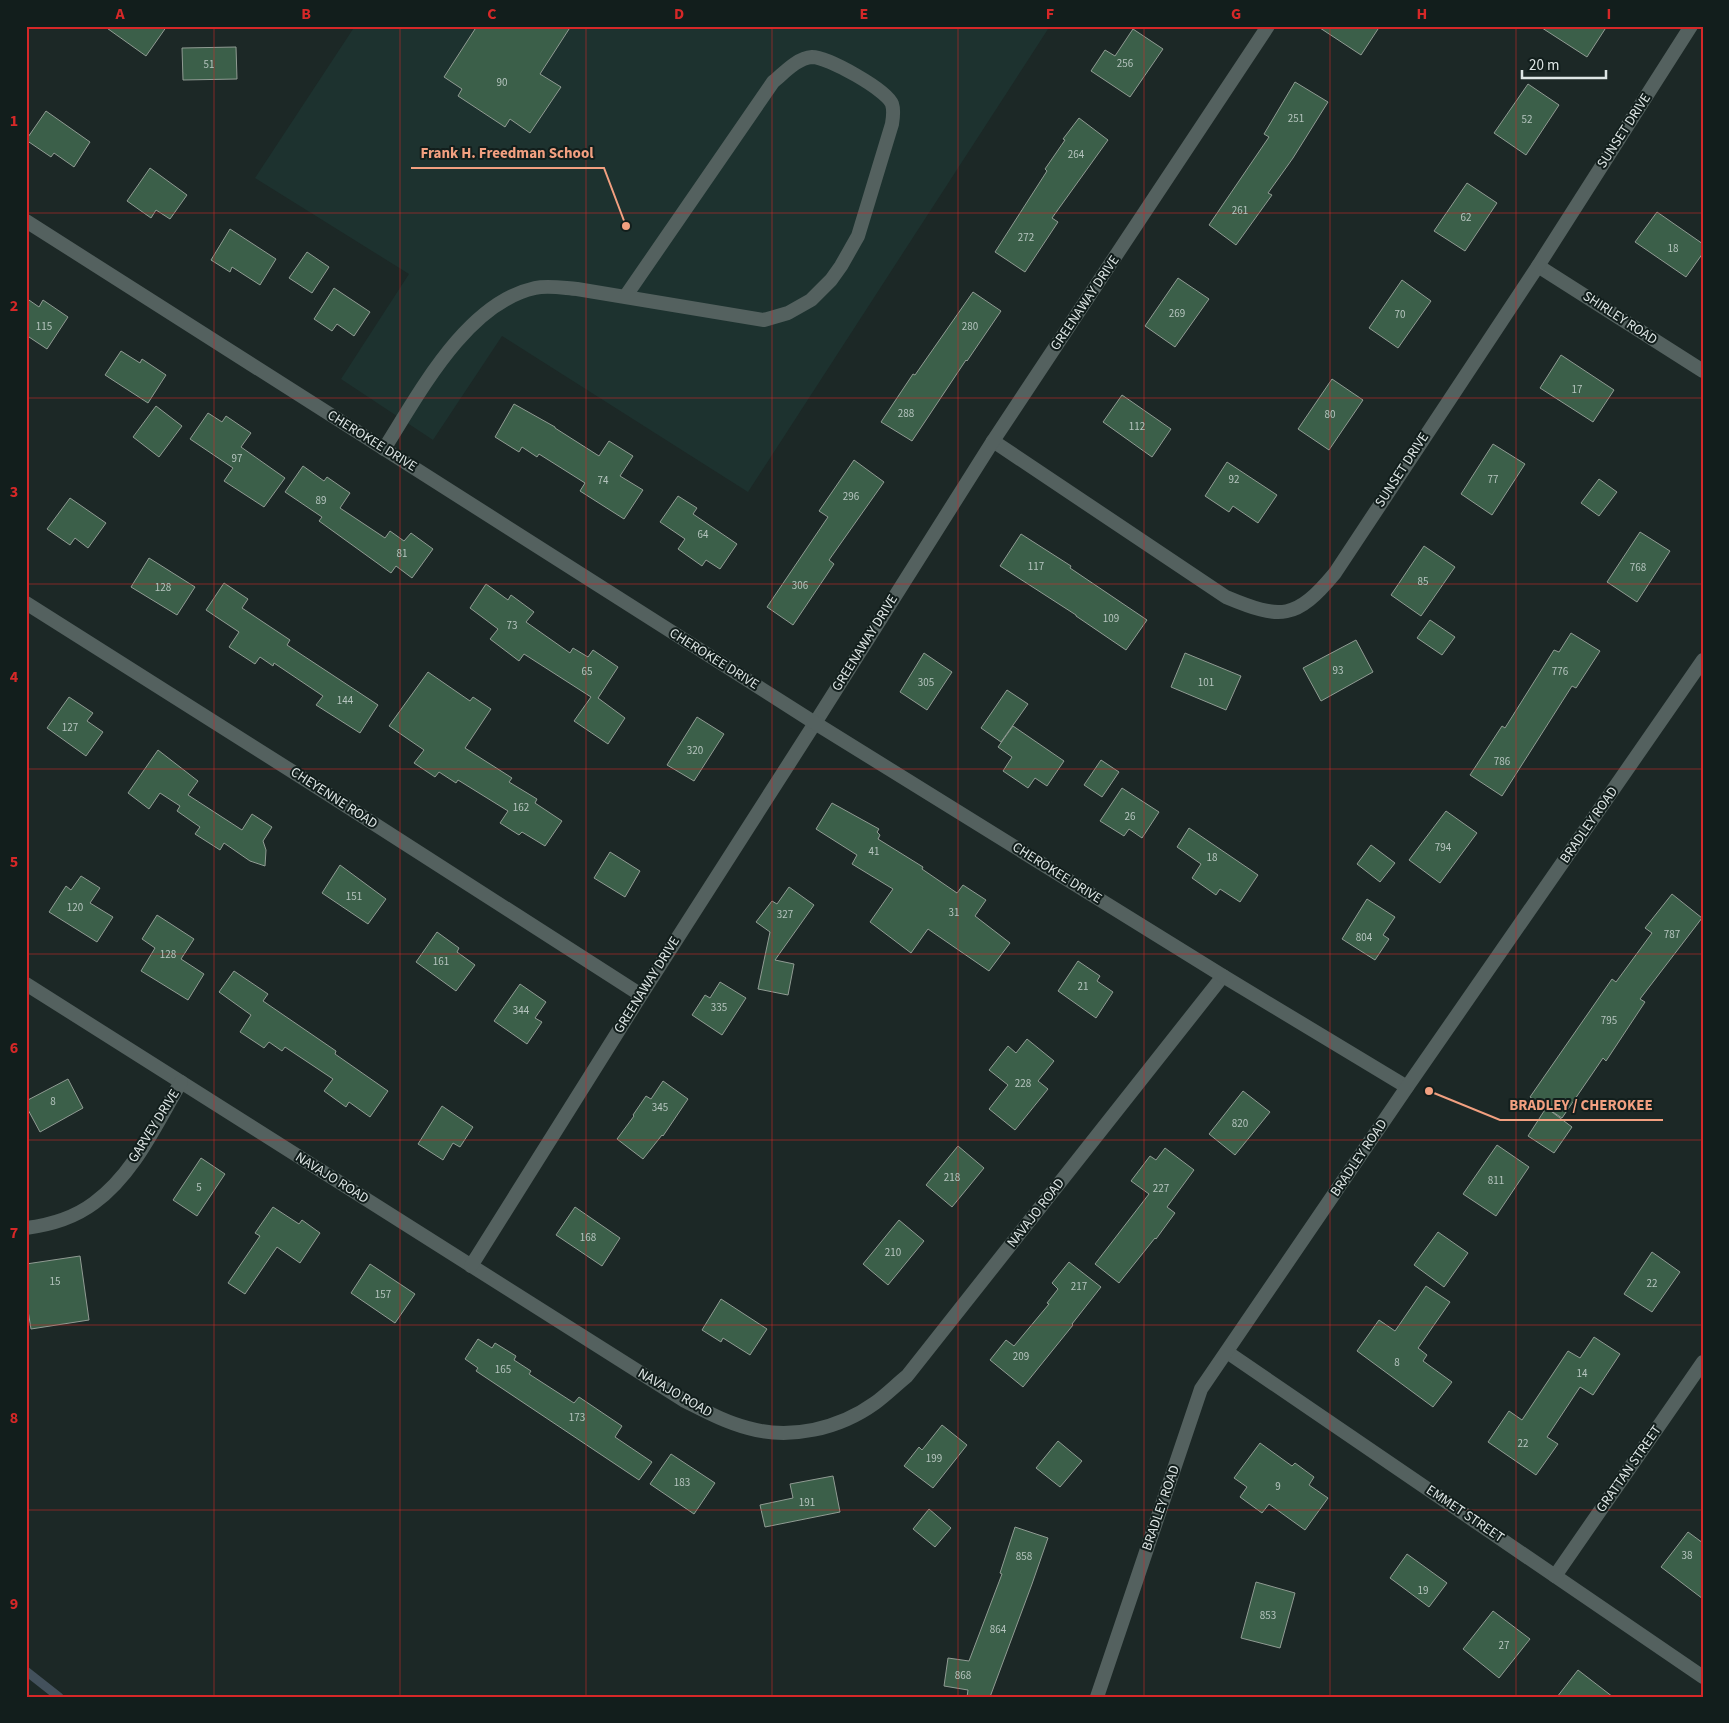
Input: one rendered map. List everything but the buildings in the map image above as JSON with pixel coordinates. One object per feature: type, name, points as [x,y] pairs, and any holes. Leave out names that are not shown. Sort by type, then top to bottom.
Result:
[{"type":"street","name":"GREENAWAY DRIVE","points":[[471,1266],[640,995],[815,723],[993,440],[1268,26]]},
{"type":"street","name":"SUNSET DRIVE","points":[[993,440],[1226,597],[1260,609],[1278,612],[1288,612],[1309,601],[1335,572],[1538,266],[1691,26]]},
{"type":"street","points":[[384,449],[449,348],[479,319],[501,303],[524,291],[549,287],[577,288],[624,297],[764,320],[788,313],[811,300],[836,274],[858,236],[892,124],[893,110],[890,101],[878,90],[835,64],[820,59],[813,57],[806,59],[787,69],[773,82],[624,297]]},
{"type":"street","name":"CHEROKEE DRIVE","points":[[26,221],[815,723],[1223,976],[1407,1087]]},
{"type":"street","name":"SHIRLEY ROAD","points":[[1538,266],[1703,371]]},
{"type":"street","name":"CHEYENNE ROAD","points":[[26,603],[640,995]]},
{"type":"street","name":"BRADLEY ROAD","points":[[1097,1697],[1201,1389],[1407,1087],[1703,660]]},
{"type":"street","name":"NAVAJO ROAD","points":[[26,984],[685,1401],[726,1421],[747,1428],[776,1433],[790,1433],[813,1430],[857,1414],[874,1403],[907,1376],[1223,976]]},
{"type":"street","name":"GARVEY DRIVE","points":[[26,1228],[48,1225],[80,1212],[110,1190],[136,1158],[181,1082]]},
{"type":"street","name":"EMMET STREET","points":[[1227,1352],[1703,1677]]},
{"type":"street","name":"GRATTAN STREET","points":[[1555,1576],[1703,1362]]},
{"type":"shaded area","points":[[355,26],[1050,26],[748,492],[502,336],[433,440],[341,379],[409,274],[255,178]]},
{"type":"waterway","points":[[26,1671],[59,1697]]},
{"type":"place","name":"Frank H. Freedman School","points":[[626,226]]},
{"type":"place","name":"BRADLEY / CHEROKEE","points":[[1429,1091]]}]
